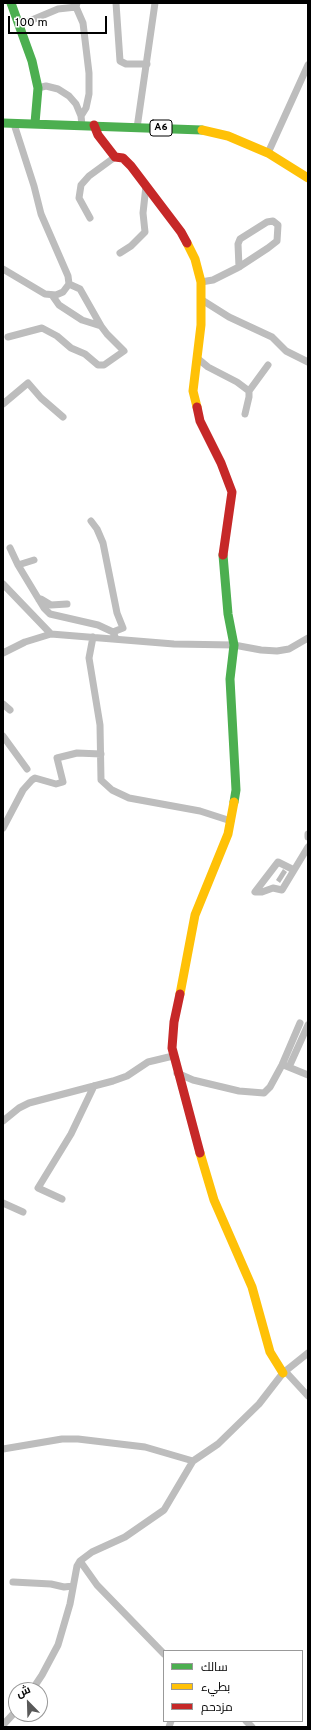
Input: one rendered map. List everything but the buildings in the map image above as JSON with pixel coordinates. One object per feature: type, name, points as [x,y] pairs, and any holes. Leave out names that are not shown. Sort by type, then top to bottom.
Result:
[{"type":"main road","points":[[11,3],[32,61],[38,88],[35,123]]},
{"type":"main road","name":"A6","points":[[3,123],[14,124],[81,120],[94,125],[137,128],[179,128],[208,132],[228,136],[268,153],[308,178]]},
{"type":"main road","points":[[94,125],[98,135],[115,157],[123,158],[162,204],[181,232],[195,259],[201,282],[202,300],[193,391],[200,421],[232,492],[222,555],[228,614],[234,644],[230,679],[236,790],[228,834],[195,915],[174,1022],[173,1056],[214,1200],[252,1287],[270,1352],[284,1372]]},
{"type":"street","points":[[116,3],[120,61],[126,64],[147,64]]},
{"type":"street","points":[[137,128],[155,3]]},
{"type":"street","points":[[20,25],[58,9],[77,5],[84,23],[89,73],[89,94],[86,108],[81,120]]},
{"type":"street","points":[[268,153],[308,65]]},
{"type":"street","points":[[38,88],[46,86],[58,89],[69,96],[76,104],[81,120]]},
{"type":"street","points":[[3,270],[45,294],[52,295],[63,292],[69,284],[68,276],[41,214],[34,186],[14,124]]},
{"type":"street","points":[[90,218],[79,198],[81,184],[89,176],[115,157]]},
{"type":"street","points":[[120,253],[131,246],[145,232],[143,213],[146,186]]},
{"type":"street","points":[[201,282],[213,280],[239,267],[277,241],[278,225],[273,221],[267,222],[240,239],[238,244],[239,267]]},
{"type":"street","points":[[8,337],[42,328],[57,336],[71,348],[85,354],[98,365],[104,365],[124,351],[101,326],[80,289],[69,284]]},
{"type":"street","points":[[52,295],[59,305],[82,320],[101,326]]},
{"type":"street","points":[[202,300],[229,317],[266,333],[286,351],[308,362]]},
{"type":"street","points":[[197,358],[208,367],[237,382],[249,391]]},
{"type":"street","points":[[245,414],[249,391],[268,365]]},
{"type":"street","points":[[3,404],[28,382],[41,398],[63,417]]},
{"type":"street","points":[[91,521],[97,529],[103,543],[117,612],[123,628],[113,632]]},
{"type":"street","points":[[10,548],[18,565],[39,600],[50,614],[98,624],[113,632],[116,639]]},
{"type":"street","points":[[18,565],[34,560]]},
{"type":"street","points":[[3,584],[51,634]]},
{"type":"street","points":[[39,600],[42,599],[51,605],[67,604]]},
{"type":"street","points":[[3,653],[25,642],[51,634],[174,644],[234,644],[261,650],[277,651],[289,649],[308,638]]},
{"type":"street","points":[[93,637],[89,658],[98,708],[101,780],[117,793],[129,798],[200,811],[231,821]]},
{"type":"street","points":[[3,704],[10,710]]},
{"type":"street","points":[[3,736],[27,769]]},
{"type":"street","points":[[3,828],[23,790],[34,778],[56,784],[63,782],[57,758],[77,753],[101,754]]},
{"type":"street","points":[[294,870],[278,862],[255,892],[262,892],[273,888],[282,890],[308,847]]},
{"type":"street","points":[[285,1066],[300,1023]]},
{"type":"street","points":[[177,1073],[193,1080],[259,1094],[268,1090],[285,1066],[308,1026]]},
{"type":"street","points":[[3,1121],[18,1108],[29,1103],[127,1076],[148,1062],[173,1056]]},
{"type":"street","points":[[285,1066],[308,1075]]},
{"type":"street","points":[[62,1199],[38,1188],[71,1134],[94,1086]]},
{"type":"street","points":[[3,1203],[23,1212]]},
{"type":"street","points":[[37,1682],[58,1645],[70,1604],[77,1566],[80,1561],[92,1552],[125,1537],[164,1510],[193,1461],[218,1444],[259,1404],[284,1372],[308,1354]]},
{"type":"street","points":[[284,1372],[308,1396]]},
{"type":"street","points":[[3,1449],[62,1439],[78,1439],[154,1449],[193,1461]]},
{"type":"street","points":[[80,1561],[97,1585],[163,1653]]},
{"type":"street","points":[[13,1582],[51,1584],[64,1587],[73,1586]]},
{"type":"shaded area","points":[[283,869],[287,872],[280,883],[276,880]]},
{"type":"traffic: fast","points":[[11,3],[32,61],[38,88],[35,123]]},
{"type":"traffic: fast","points":[[3,123],[202,130]]},
{"type":"traffic: fast","points":[[223,555],[228,614],[234,645],[230,679],[236,790],[234,802]]},
{"type":"traffic: slow","points":[[202,130],[228,136],[268,153],[308,178]]},
{"type":"traffic: slow","points":[[187,243],[195,259],[201,282],[201,325],[193,391],[197,407]]},
{"type":"traffic: slow","points":[[180,994],[195,915],[228,834],[234,802]]},
{"type":"traffic: slow","points":[[200,1153],[214,1200],[252,1287],[270,1352],[283,1373]]},
{"type":"traffic: jam","points":[[94,125],[98,135],[115,157],[123,158],[131,166],[181,232],[187,243]]},
{"type":"traffic: jam","points":[[197,407],[200,421],[221,463],[232,492],[223,555]]},
{"type":"traffic: jam","points":[[180,994],[174,1022],[172,1048],[200,1153]]}]
